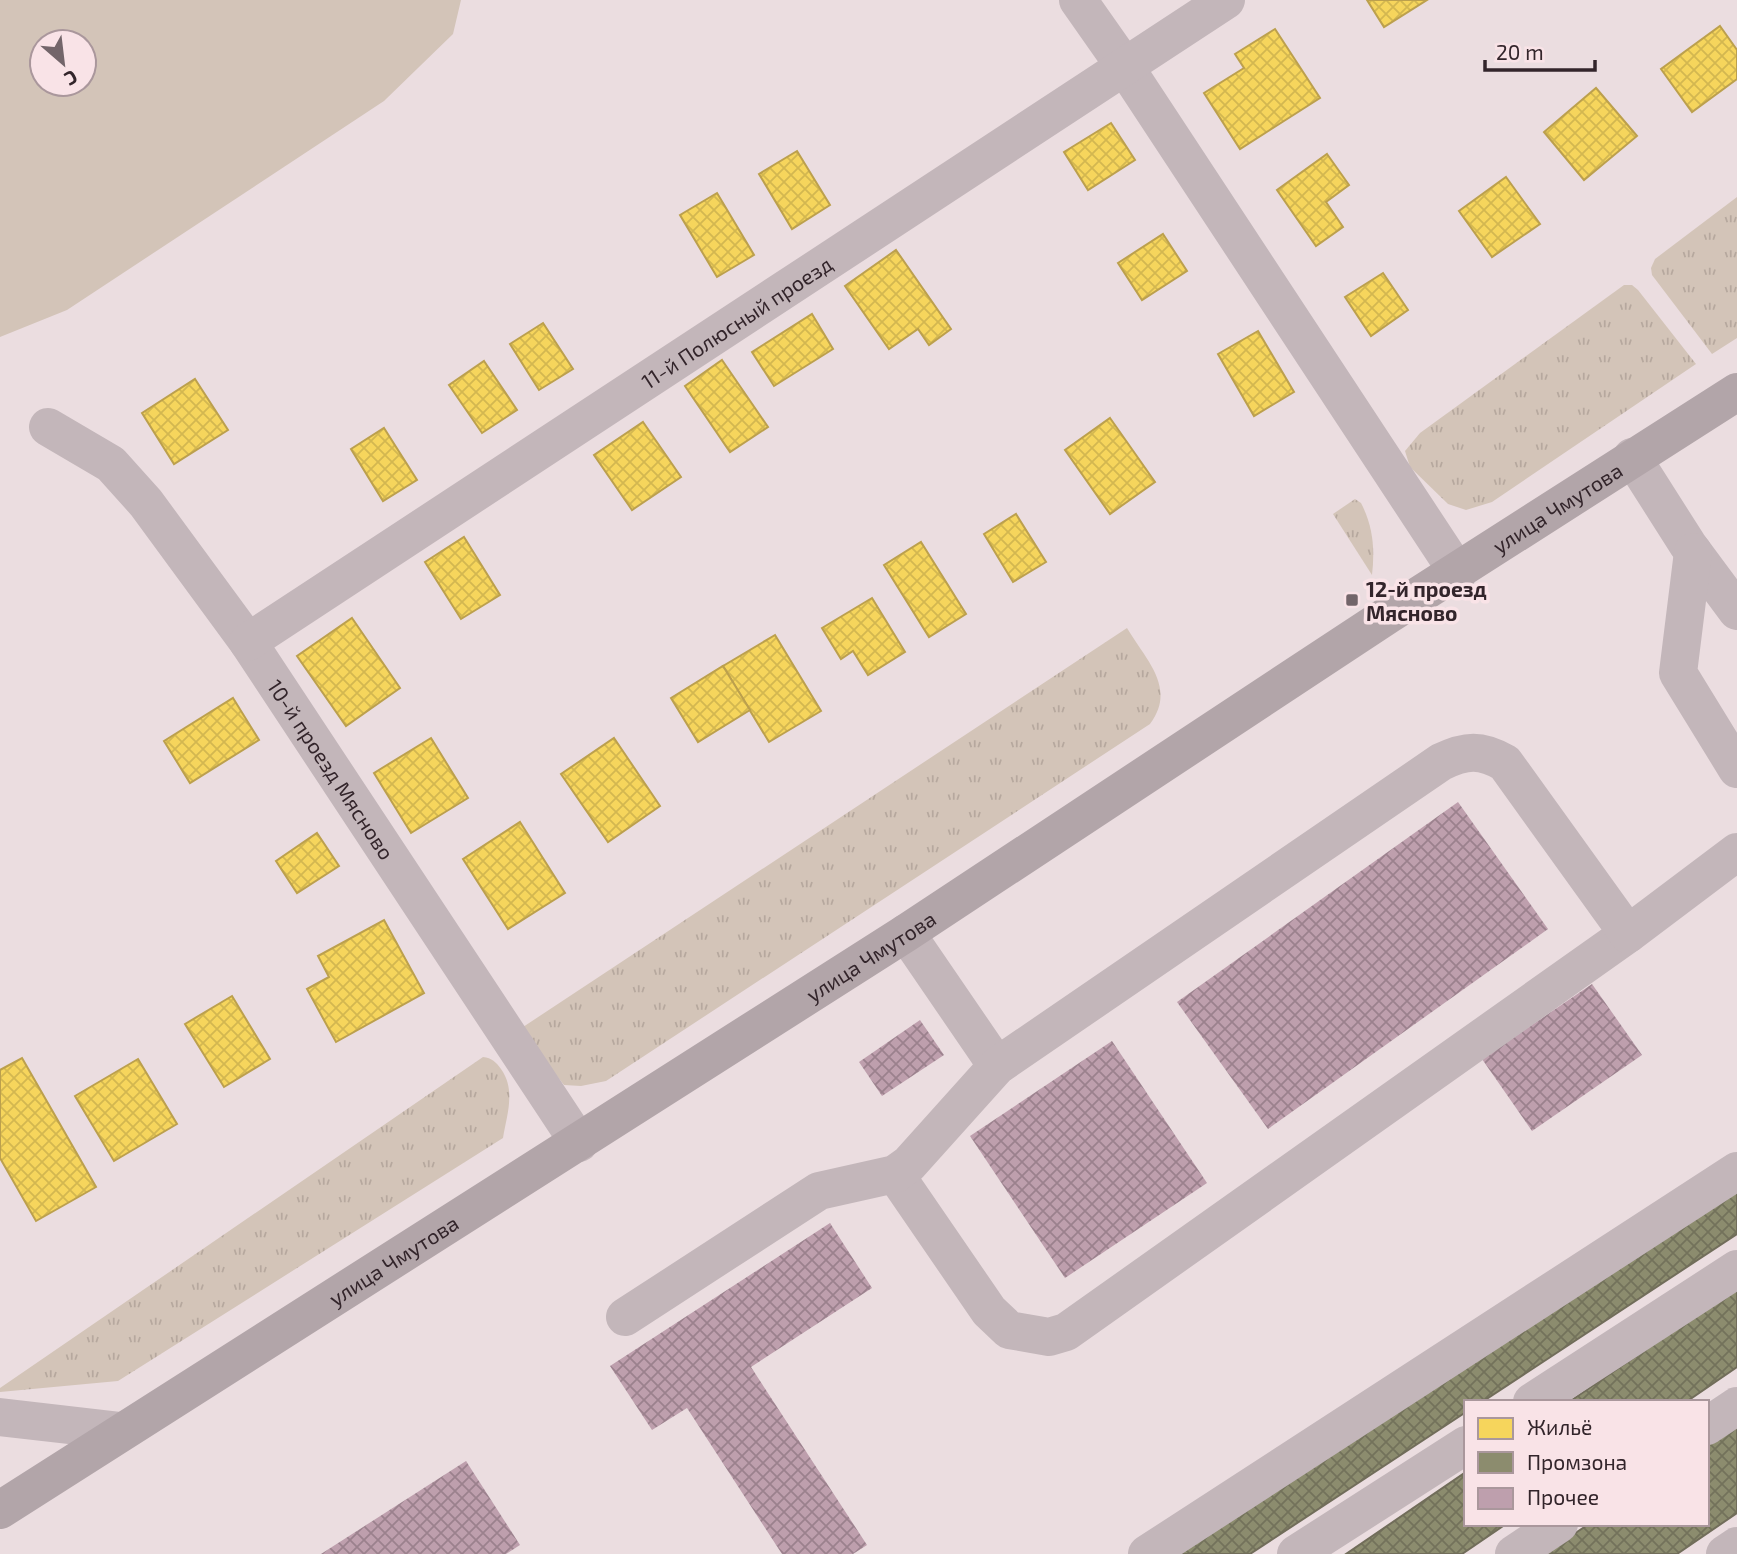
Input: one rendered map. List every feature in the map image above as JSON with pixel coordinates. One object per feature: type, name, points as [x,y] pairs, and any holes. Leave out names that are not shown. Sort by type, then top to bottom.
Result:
[{"type":"main road","name":"улица Чмутова","points":[[0,1510],[906,933],[1388,615],[1458,573],[1632,457],[1737,392]]},
{"type":"street","points":[[1079,0],[1458,573]]},
{"type":"street","name":"11-й Полюсный проезд","points":[[248,642],[1226,0]]},
{"type":"street","name":"10-й проезд Мясново","points":[[48,427],[111,464],[146,503],[248,642],[579,1143]]},
{"type":"street","points":[[1632,457],[1693,552],[1737,611]]},
{"type":"street","points":[[1693,552],[1678,673],[1737,769]]},
{"type":"street","points":[[625,1318],[819,1191],[895,1174],[909,1164],[997,1066],[1441,762],[1456,755],[1489,753],[1505,762],[1628,934]]},
{"type":"street","points":[[895,1174],[989,1311],[1009,1330],[1049,1337],[1066,1332],[1628,934],[1737,852]]},
{"type":"street","points":[[906,933],[997,1066]]},
{"type":"street","points":[[1147,1554],[1737,1171]]},
{"type":"street","points":[[1535,1400],[1737,1269]]},
{"type":"street","points":[[1709,1425],[1737,1406]]},
{"type":"street","points":[[0,1417],[121,1431]]},
{"type":"street","points":[[1296,1554],[1464,1446]]},
{"type":"street","points":[[1514,1554],[1556,1526]]},
{"type":"street","points":[[1724,1554],[1737,1546]]},
{"type":"green space","points":[[0,0],[461,0],[453,34],[384,101],[67,310],[0,337]]},
{"type":"green space","points":[[1737,197],[1737,338],[1712,354],[1652,275],[1651,268],[1655,259]]},
{"type":"green space","points":[[1624,285],[1632,285],[1638,290],[1696,364],[1492,502],[1466,510],[1448,504],[1410,467],[1405,451],[1420,433]]},
{"type":"green space","points":[[1355,499],[1361,503],[1371,529],[1372,575],[1333,514]]},
{"type":"green space","points":[[1127,628],[1150,663],[1160,686],[1158,711],[1150,724],[606,1081],[581,1086],[564,1085],[520,1029]]},
{"type":"green space","points":[[483,1057],[497,1064],[508,1085],[509,1102],[503,1138],[118,1381],[0,1392],[0,1388]]},
{"type":"building: Жильё","points":[[1367,0],[1427,0],[1384,27]]},
{"type":"building: Жильё","points":[[1720,26],[1737,50],[1737,79],[1692,112],[1661,69]]},
{"type":"building: Жильё","points":[[1275,29],[1320,98],[1240,149],[1204,93],[1244,68],[1235,54]]},
{"type":"building: Жильё","points":[[1596,88],[1637,136],[1584,180],[1544,132]]},
{"type":"building: Жильё","points":[[1111,123],[1135,160],[1088,190],[1064,152]]},
{"type":"building: Жильё","points":[[797,151],[830,205],[792,229],[759,174]]},
{"type":"building: Жильё","points":[[1327,154],[1349,185],[1326,202],[1343,227],[1316,246],[1277,190]]},
{"type":"building: Жильё","points":[[1506,177],[1540,224],[1492,257],[1459,211]]},
{"type":"building: Жильё","points":[[717,193],[754,255],[717,277],[680,215]]},
{"type":"building: Жильё","points":[[1163,234],[1187,271],[1142,300],[1118,263]]},
{"type":"building: Жильё","points":[[896,250],[951,329],[929,345],[918,329],[889,349],[845,286]]},
{"type":"building: Жильё","points":[[1383,273],[1408,310],[1371,336],[1345,297]]},
{"type":"building: Жильё","points":[[812,314],[833,349],[774,386],[752,352]]},
{"type":"building: Жильё","points":[[543,323],[573,369],[539,390],[510,344]]},
{"type":"building: Жильё","points":[[1258,331],[1294,392],[1254,416],[1218,354]]},
{"type":"building: Жильё","points":[[722,360],[768,427],[730,452],[685,386]]},
{"type":"building: Жильё","points":[[484,361],[517,410],[482,433],[449,385]]},
{"type":"building: Жильё","points":[[195,379],[228,430],[174,464],[142,413]]},
{"type":"building: Жильё","points":[[1110,418],[1155,482],[1110,514],[1065,450]]},
{"type":"building: Жильё","points":[[643,422],[681,477],[632,510],[594,455]]},
{"type":"building: Жильё","points":[[384,428],[417,480],[383,501],[351,449]]},
{"type":"building: Жильё","points":[[1016,514],[1046,562],[1013,582],[984,534]]},
{"type":"building: Жильё","points":[[464,537],[500,595],[461,619],[425,562]]},
{"type":"building: Жильё","points":[[921,542],[966,614],[929,637],[884,565]]},
{"type":"building: Жильё","points":[[872,598],[905,652],[868,675],[853,651],[841,659],[822,628]]},
{"type":"building: Жильё","points":[[352,618],[400,688],[346,726],[297,656]]},
{"type":"building: Жильё","points":[[775,635],[821,711],[769,742],[723,666]]},
{"type":"building: Жильё","points":[[723,666],[750,710],[698,742],[671,698]]},
{"type":"building: Жильё","points":[[233,698],[259,740],[190,783],[164,741]]},
{"type":"building: Жильё","points":[[431,738],[468,798],[411,833],[374,773]]},
{"type":"building: Жильё","points":[[614,738],[660,806],[608,842],[561,774]]},
{"type":"building: Жильё","points":[[520,822],[565,893],[508,929],[463,859]]},
{"type":"building: Жильё","points":[[317,833],[339,866],[297,893],[276,861]]},
{"type":"building: Жильё","points":[[384,920],[424,993],[336,1042],[307,989],[329,977],[318,956]]},
{"type":"building: Жильё","points":[[232,996],[270,1059],[224,1087],[185,1024]]},
{"type":"building: Жильё","points":[[22,1058],[96,1187],[36,1221],[0,1158],[0,1070]]},
{"type":"building: Жильё","points":[[138,1059],[177,1124],[114,1161],[75,1096]]},
{"type":"building: Промзона","points":[[1737,1186],[1737,1234],[1485,1400],[1464,1400],[1464,1413],[1250,1554],[1172,1554]]},
{"type":"building: Промзона","points":[[1737,1287],[1737,1367],[1689,1400],[1572,1400]]},
{"type":"building: Промзона","points":[[1737,1425],[1737,1513],[1677,1554],[1544,1554],[1586,1526],[1709,1526],[1709,1444]]},
{"type":"building: Промзона","points":[[1464,1473],[1464,1526],[1503,1526],[1462,1554],[1346,1554]]},
{"type":"building: Прочее","points":[[1458,802],[1548,929],[1268,1129],[1177,1002]]},
{"type":"building: Прочее","points":[[1592,984],[1642,1055],[1532,1131],[1482,1059]]},
{"type":"building: Прочее","points":[[920,1020],[944,1055],[882,1096],[859,1062]]},
{"type":"building: Прочее","points":[[1112,1041],[1207,1183],[1065,1278],[970,1136]]},
{"type":"building: Прочее","points":[[830,1223],[872,1288],[751,1367],[867,1545],[853,1554],[782,1554],[687,1408],[652,1430],[610,1366]]},
{"type":"building: Прочее","points":[[466,1461],[520,1545],[506,1554],[321,1554]]},
{"type":"place","name":"12-й проезд Мясново","points":[[1352,600]]}]
